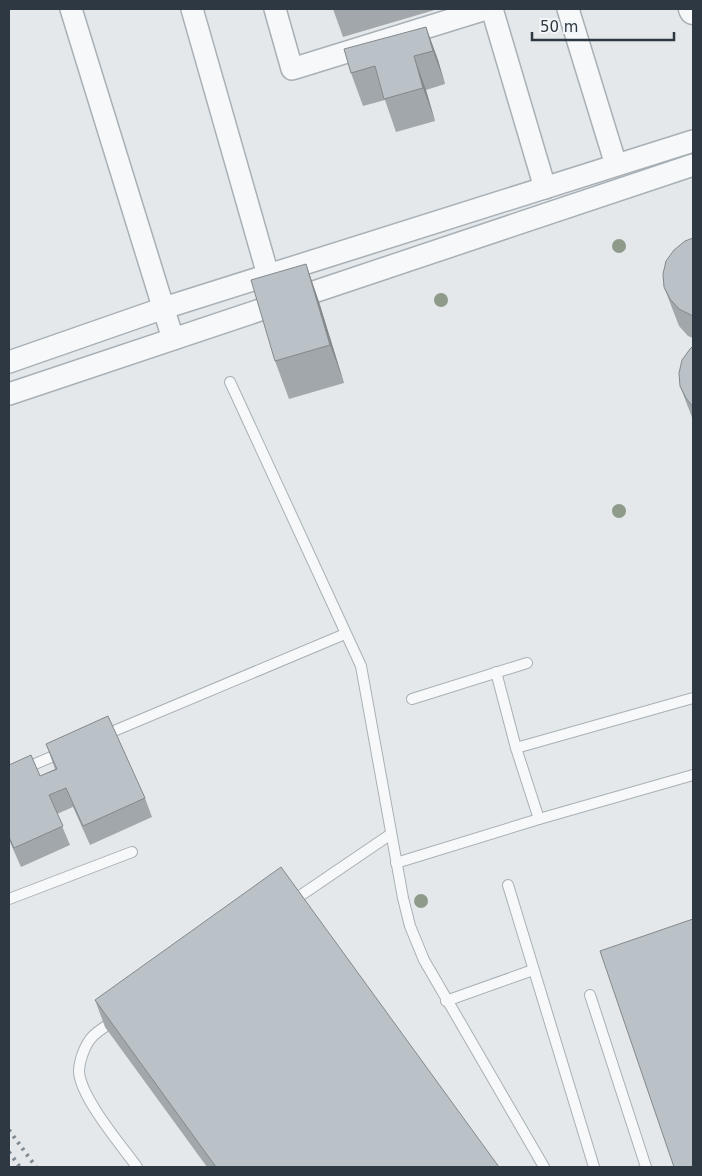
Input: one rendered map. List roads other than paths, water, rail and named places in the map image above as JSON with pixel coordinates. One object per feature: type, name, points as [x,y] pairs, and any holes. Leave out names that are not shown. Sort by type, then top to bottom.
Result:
[{"type":"street","points":[[72,9],[173,339]]},
{"type":"street","points":[[192,9],[268,275]]},
{"type":"street","points":[[275,9],[292,69],[486,9]]},
{"type":"street","points":[[492,9],[545,188]]},
{"type":"street","points":[[568,9],[616,165]]},
{"type":"street","points":[[9,362],[164,308],[693,142]]},
{"type":"street","points":[[9,394],[693,165]]},
{"type":"street","points":[[568,180],[576,204]]},
{"type":"lane","points":[[230,382],[361,666],[396,863],[410,926],[424,960],[446,1000],[544,1167]]},
{"type":"lane","points":[[91,740],[345,634]]},
{"type":"lane","points":[[412,699],[527,663]]},
{"type":"lane","points":[[496,672],[516,748],[539,819]]},
{"type":"lane","points":[[516,748],[693,698]]},
{"type":"lane","points":[[9,775],[72,748]]},
{"type":"lane","points":[[396,863],[539,819],[693,775]]},
{"type":"lane","points":[[286,905],[391,834]]},
{"type":"lane","points":[[9,899],[132,852]]},
{"type":"lane","points":[[508,885],[594,1167]]},
{"type":"lane","points":[[446,1000],[533,970]]},
{"type":"lane","points":[[590,995],[646,1167]]},
{"type":"lane","points":[[124,1013],[93,1036],[84,1049],[79,1071],[83,1088],[100,1116],[137,1167]]},
{"type":"railway","points":[[9,1130],[36,1167]]},
{"type":"railway","points":[[9,1152],[20,1167]]}]
